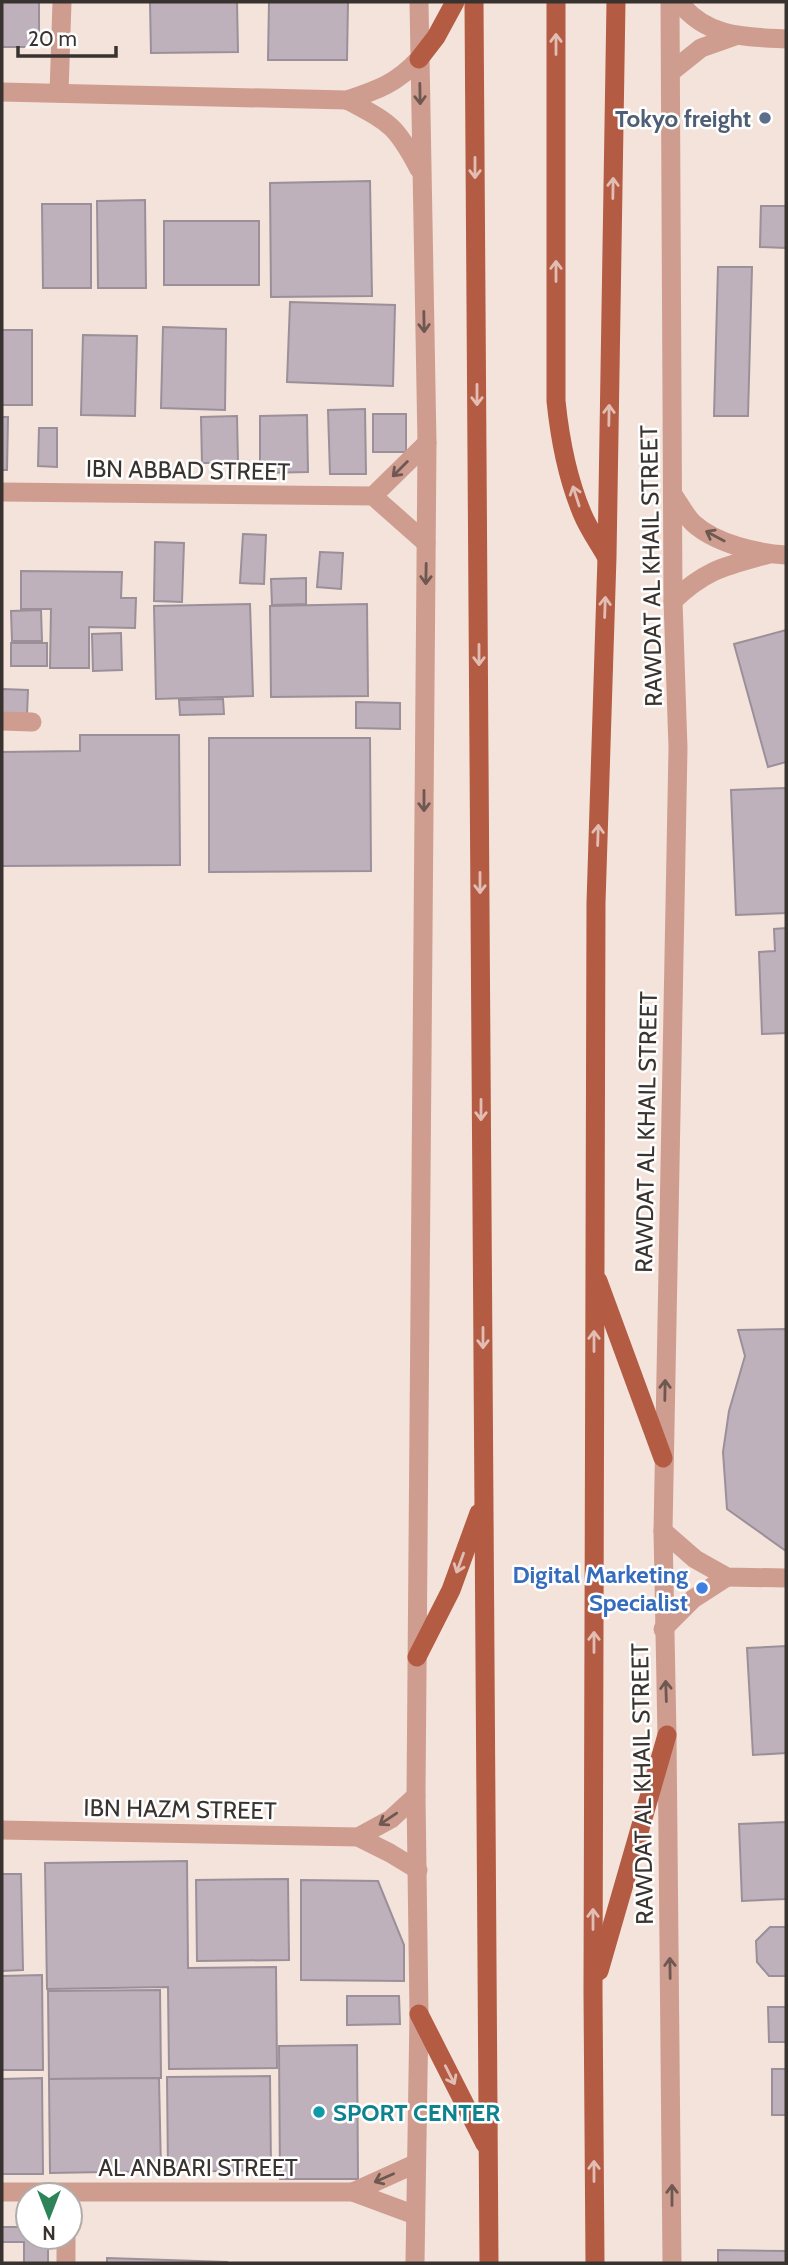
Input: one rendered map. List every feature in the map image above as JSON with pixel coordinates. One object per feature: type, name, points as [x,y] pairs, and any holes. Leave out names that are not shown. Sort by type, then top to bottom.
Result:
[{"type":"main road","points":[[419,59],[436,37],[455,2]]},
{"type":"main road","points":[[474,2],[489,2263]]},
{"type":"main road","points":[[556,2],[556,401],[560,440],[582,514],[607,557]]},
{"type":"main road","name":"RAWDAT AL KHAIL STREET","points":[[595,2263],[593,1992],[596,903],[607,557],[616,2]]},
{"type":"main road","points":[[594,1270],[663,1458]]},
{"type":"main road","points":[[417,1657],[451,1590],[484,1499]]},
{"type":"main road","points":[[593,1992],[667,1735]]},
{"type":"main road","points":[[419,2014],[488,2149]]},
{"type":"street","points":[[59,93],[62,2]]},
{"type":"street","points":[[415,2263],[419,2014],[416,1796],[427,443],[419,2]]},
{"type":"street","name":"RAWDAT AL KHAIL STREET","points":[[670,2],[673,601],[678,748],[663,1458],[663,1629],[667,1735],[672,2263]]},
{"type":"street","points":[[679,2],[698,20],[716,30],[736,36],[786,39]]},
{"type":"street","points":[[671,72],[701,48],[736,36]]},
{"type":"street","points":[[2,92],[347,100],[381,89],[404,75],[419,59]]},
{"type":"street","points":[[347,100],[387,121],[403,138],[421,173]]},
{"type":"street","points":[[426,543],[373,496],[427,443]]},
{"type":"street","name":"IBN ABBAD STREET","points":[[2,492],[373,496]]},
{"type":"street","points":[[674,496],[693,523],[720,540],[778,554]]},
{"type":"street","points":[[673,601],[690,584],[714,570],[778,554]]},
{"type":"street","points":[[2,722],[32,722]]},
{"type":"street","points":[[663,1531],[695,1559],[727,1577],[786,1578]]},
{"type":"street","points":[[663,1629],[693,1598],[727,1577]]},
{"type":"street","name":"IBN HAZM STREET","points":[[358,1837],[391,1819],[416,1796]]},
{"type":"street","name":"IBN HAZM STREET","points":[[2,1830],[358,1837],[418,1870]]},
{"type":"street","name":"AL ANBARI STREET","points":[[353,2192],[415,2164]]},
{"type":"street","name":"AL ANBARI STREET","points":[[84,2193],[353,2192],[415,2216]]},
{"type":"building","points":[[2,2],[39,2],[39,47],[2,47]]},
{"type":"building","points":[[150,2],[237,2],[238,52],[151,53]]},
{"type":"building","points":[[269,2],[348,2],[347,60],[268,60]]},
{"type":"building","points":[[370,181],[372,296],[271,297],[270,183]]},
{"type":"building","points":[[145,200],[146,288],[98,288],[97,201]]},
{"type":"building","points":[[42,204],[91,204],[91,288],[43,288]]},
{"type":"building","points":[[761,206],[786,206],[786,248],[760,247]]},
{"type":"building","points":[[164,221],[259,221],[259,285],[164,285]]},
{"type":"building","points":[[718,267],[752,267],[748,416],[714,416]]},
{"type":"building","points":[[290,302],[395,305],[393,386],[287,382]]},
{"type":"building","points":[[163,327],[226,329],[225,410],[161,408]]},
{"type":"building","points":[[2,330],[32,330],[32,405],[2,405]]},
{"type":"building","points":[[83,335],[137,336],[135,416],[81,415]]},
{"type":"building","points":[[365,409],[366,474],[330,474],[328,410]]},
{"type":"building","points":[[373,414],[406,414],[406,452],[373,452]]},
{"type":"building","points":[[307,415],[308,472],[260,473],[260,416]]},
{"type":"building","points":[[237,416],[238,463],[202,463],[201,417]]},
{"type":"building","points":[[2,417],[8,417],[7,470],[2,470]]},
{"type":"building","points":[[39,428],[57,428],[57,467],[38,466]]},
{"type":"building","points":[[243,534],[266,535],[264,584],[240,583]]},
{"type":"building","points":[[155,542],[184,543],[182,602],[154,601]]},
{"type":"building","points":[[320,552],[343,553],[341,589],[317,587]]},
{"type":"building","points":[[21,571],[122,572],[121,598],[136,598],[135,628],[89,627],[89,668],[50,668],[51,609],[21,609]]},
{"type":"building","points":[[306,578],[306,604],[272,605],[271,579]]},
{"type":"building","points":[[250,604],[253,696],[156,699],[154,606]]},
{"type":"building","points":[[367,604],[368,696],[271,697],[270,606]]},
{"type":"building","points":[[41,610],[42,641],[12,641],[11,611]]},
{"type":"building","points":[[786,630],[786,762],[768,767],[734,644]]},
{"type":"building","points":[[121,633],[122,670],[93,671],[92,634]]},
{"type":"building","points":[[11,643],[47,643],[47,666],[11,666]]},
{"type":"building","points":[[2,689],[28,690],[27,715],[2,715]]},
{"type":"building","points":[[223,699],[224,714],[180,715],[179,700]]},
{"type":"building","points":[[356,702],[400,703],[400,729],[356,728]]},
{"type":"building","points":[[80,735],[179,735],[180,865],[2,866],[2,752],[80,751]]},
{"type":"building","points":[[209,738],[370,738],[371,871],[209,872]]},
{"type":"building","points":[[786,788],[786,913],[736,915],[731,790]]},
{"type":"building","points":[[786,928],[786,1033],[762,1034],[759,952],[775,951],[774,929]]},
{"type":"building","points":[[786,1329],[786,1551],[727,1509],[723,1452],[729,1411],[745,1356],[738,1330]]},
{"type":"building","points":[[786,1646],[786,1753],[753,1755],[747,1648]]},
{"type":"building","points":[[786,1822],[786,1899],[742,1901],[739,1824]]},
{"type":"building","points":[[187,1861],[188,1968],[276,1967],[277,2068],[169,2069],[168,1987],[47,1989],[45,1863]]},
{"type":"building","points":[[2,1874],[21,1874],[23,1970],[2,1971]]},
{"type":"building","points":[[288,1879],[289,1960],[197,1961],[196,1880]]},
{"type":"building","points":[[301,1880],[378,1881],[404,1945],[404,1981],[301,1980]]},
{"type":"building","points":[[770,1927],[786,1927],[786,1976],[769,1976],[757,1962],[756,1941]]},
{"type":"building","points":[[42,1975],[43,2070],[2,2070],[2,1976]]},
{"type":"building","points":[[160,1990],[161,2078],[49,2079],[48,1991]]},
{"type":"building","points":[[347,1996],[399,1996],[400,2024],[347,2025]]},
{"type":"building","points":[[768,2007],[786,2007],[786,2042],[769,2042]]},
{"type":"building","name":"SPORT CENTER","points":[[357,2045],[358,2179],[280,2179],[279,2046]]},
{"type":"building","points":[[772,2069],[786,2069],[786,2115],[772,2115]]},
{"type":"building","points":[[270,2076],[271,2170],[168,2172],[167,2077]]},
{"type":"building","points":[[42,2078],[43,2174],[2,2174],[2,2079]]},
{"type":"building","points":[[159,2078],[161,2171],[50,2173],[49,2079]]},
{"type":"building","points":[[2,2227],[14,2227],[14,2242],[2,2242]]},
{"type":"building","points":[[718,2250],[786,2251],[786,2263],[718,2263]]},
{"type":"building","points":[[24,2251],[48,2251],[48,2263],[24,2263]]},
{"type":"building","points":[[107,2258],[227,2262],[227,2263],[107,2263]]},
{"type":"place","name":"Tokyo freight","points":[[765,118]]},
{"type":"place","name":"Digital Marketing Specialist","points":[[702,1588]]},
{"type":"place","name":"SPORT CENTER","points":[[319,2112]]}]
